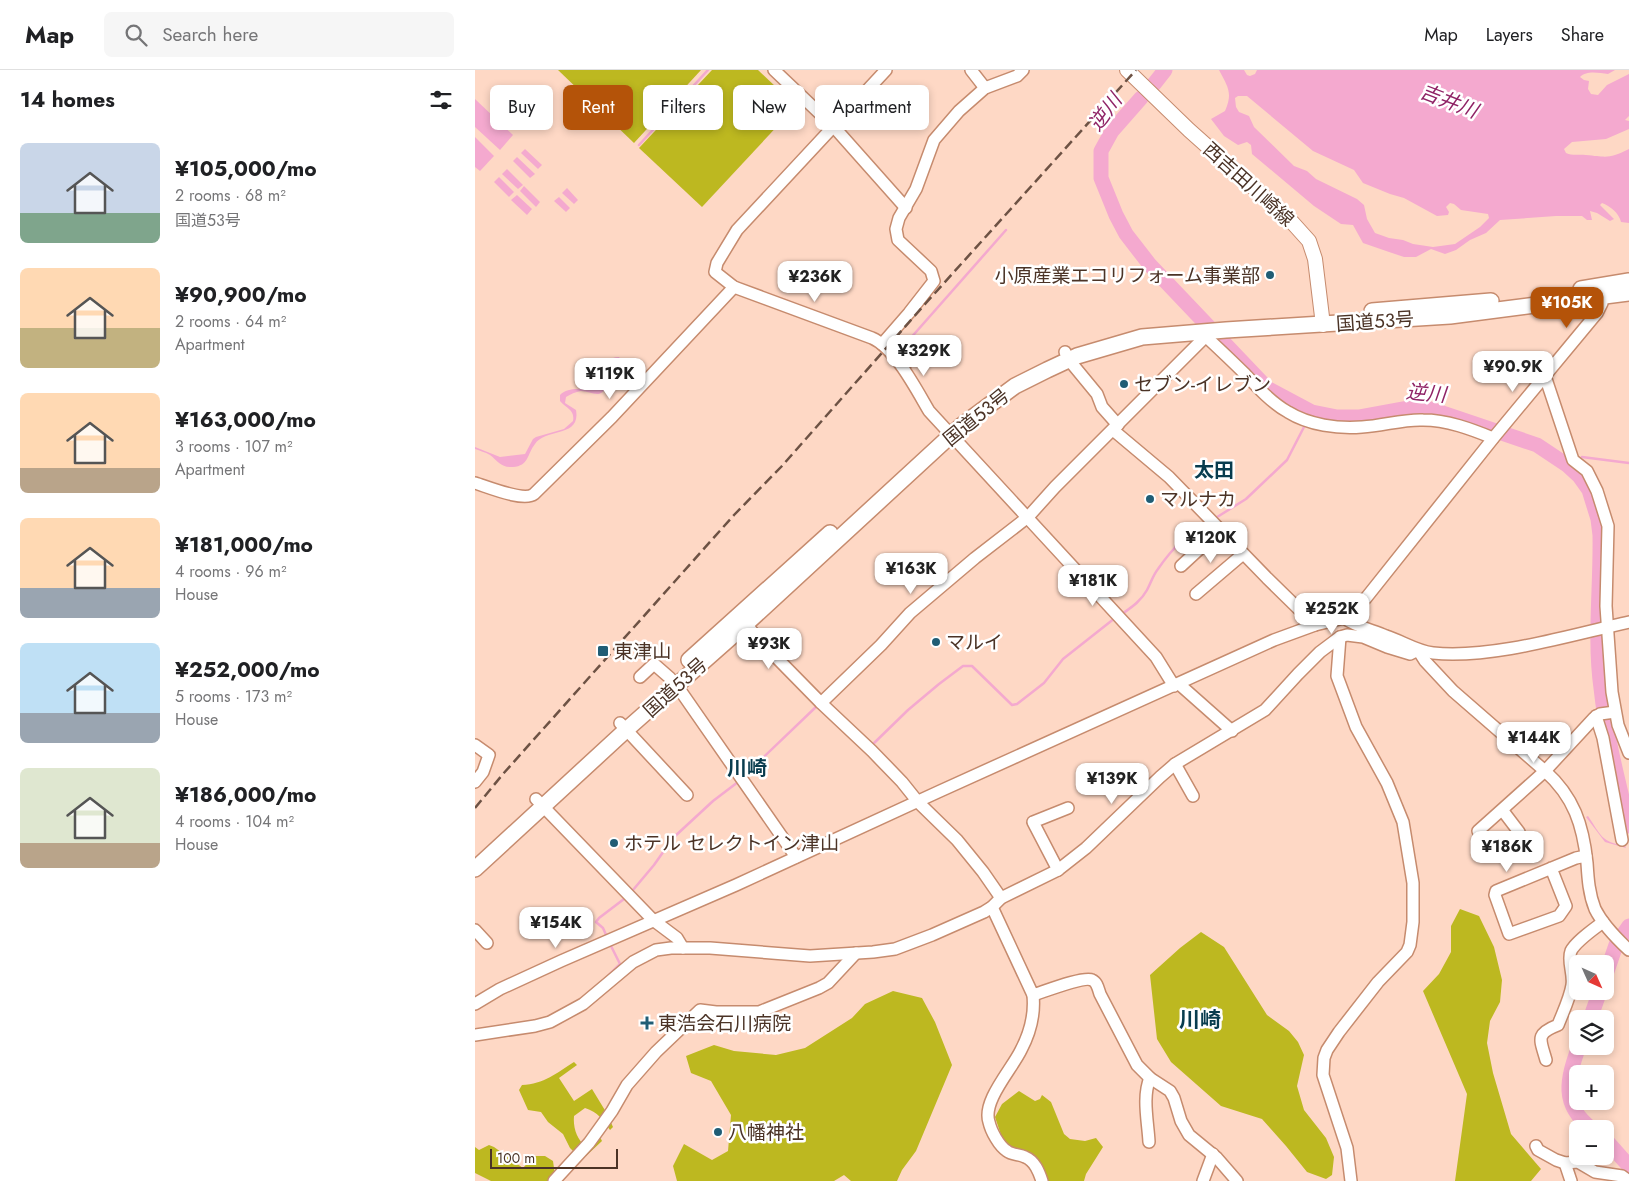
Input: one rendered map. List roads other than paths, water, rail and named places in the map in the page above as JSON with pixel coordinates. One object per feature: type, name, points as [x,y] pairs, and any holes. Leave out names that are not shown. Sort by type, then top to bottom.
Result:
[{"type":"highway","name":"国道53号","points":[[1602,291],[1629,281]]},
{"type":"highway","name":"国道53号","points":[[475,856],[539,803],[948,432],[1015,386],[1067,356],[1142,337],[1222,326],[1322,320],[1458,304],[1602,291],[1629,293]]},
{"type":"highway","name":"国道53号","points":[[475,869],[539,803]]},
{"type":"main road","name":"西吉田川崎線","points":[[1127,70],[1189,130],[1291,221],[1309,241],[1315,259],[1322,320]]},
{"type":"street","points":[[774,70],[815,109]]},
{"type":"street","points":[[872,85],[886,70]]},
{"type":"street","points":[[971,70],[985,88]]},
{"type":"street","points":[[882,344],[934,281],[931,271],[898,240],[896,234],[897,224],[916,189],[931,144],[959,111],[985,88],[1017,76],[1023,70]]},
{"type":"street","points":[[831,130],[737,230],[717,263],[715,272],[735,287],[872,338],[882,344],[902,366],[929,411],[1156,657],[1176,685],[1233,731]]},
{"type":"street","points":[[837,130],[906,208]]},
{"type":"street","points":[[475,483],[520,496],[530,497],[534,494],[612,417],[735,287]]},
{"type":"street","points":[[475,1004],[500,989],[1274,640],[1315,625],[1344,618],[1366,598],[1497,433],[1597,313],[1601,306],[1602,291]]},
{"type":"street","points":[[821,703],[881,645],[910,613],[990,546],[1028,518],[1055,487],[1115,428],[1200,330],[1264,393],[1288,412],[1315,423],[1341,428],[1424,420],[1497,433]]},
{"type":"street","points":[[902,366],[925,348]]},
{"type":"street","points":[[1067,356],[1094,390],[1115,428],[1169,477],[1315,625]]},
{"type":"street","points":[[1545,376],[1573,460],[1587,471],[1597,491],[1608,526],[1606,606],[1602,628],[1605,714],[1603,738],[1623,840]]},
{"type":"street","points":[[1181,566],[1220,530]]},
{"type":"street","points":[[1196,594],[1243,554]]},
{"type":"street","points":[[1344,618],[1353,624],[1395,639],[1418,650],[1433,653],[1479,652],[1527,646],[1629,622]]},
{"type":"street","points":[[742,620],[768,650],[873,751],[918,802],[957,840],[1001,898]]},
{"type":"street","points":[[475,1035],[550,1022],[583,1004],[640,957],[656,950],[683,948],[739,950],[810,956],[895,949],[932,935],[992,907],[1001,898],[1058,870],[1086,848],[1175,764],[1233,731],[1265,710],[1320,652],[1340,637],[1347,635],[1363,637],[1410,654],[1418,650]]},
{"type":"street","points":[[1340,637],[1337,676],[1356,727],[1387,783],[1403,822],[1413,883],[1413,922],[1410,945],[1407,952],[1378,982],[1339,1032],[1324,1058],[1323,1075],[1347,1148],[1351,1181]]},
{"type":"street","points":[[1418,650],[1430,667],[1453,691],[1558,783],[1573,806],[1579,820],[1591,895],[1595,908],[1607,927],[1626,948]]},
{"type":"street","points":[[640,677],[654,664],[673,681],[796,857]]},
{"type":"street","points":[[1605,714],[1623,740],[1629,753]]},
{"type":"street","points":[[1478,831],[1503,811],[1605,714]]},
{"type":"street","points":[[623,727],[687,795]]},
{"type":"street","points":[[475,745],[489,755],[483,772],[475,782]]},
{"type":"street","points":[[1175,764],[1193,796]]},
{"type":"street","points":[[539,803],[653,920],[677,938],[683,948]]},
{"type":"street","points":[[1058,870],[1033,822],[1068,808]]},
{"type":"street","points":[[1503,811],[1519,832]]},
{"type":"street","points":[[1551,868],[1566,906],[1559,916],[1509,934],[1495,895],[1496,891],[1551,868],[1576,858],[1586,856]]},
{"type":"street","points":[[992,907],[1033,995],[1034,1010],[1021,1050],[989,1104],[988,1121],[1007,1152],[1025,1157],[1034,1164],[1042,1181]]},
{"type":"street","points":[[1546,1060],[1540,1039],[1547,1029],[1558,1025],[1569,996],[1573,984],[1570,952],[1574,946],[1607,927]]},
{"type":"street","points":[[475,930],[487,943]]},
{"type":"street","points":[[554,1181],[589,1143],[612,1111],[627,1085],[656,1052],[700,1010],[759,1012],[828,983],[856,953]]},
{"type":"street","points":[[1033,995],[1071,983],[1088,979],[1093,980],[1097,984],[1100,994],[1137,1064],[1150,1078],[1170,1091],[1181,1121],[1189,1135],[1213,1154],[1237,1181]]},
{"type":"street","points":[[1149,1142],[1146,1102],[1150,1078]]},
{"type":"street","points":[[1536,1146],[1538,1150],[1556,1160],[1565,1163],[1578,1162],[1595,1172],[1622,1176],[1629,1181]]},
{"type":"street","points":[[1203,1181],[1213,1154]]},
{"type":"street","points":[[1565,1163],[1571,1181]]},
{"type":"water","name":"吉井川","points":[[1219,70],[1244,70],[1250,76],[1255,74],[1257,70],[1615,70],[1608,74],[1590,73],[1580,77],[1589,81],[1588,89],[1591,94],[1598,95],[1607,85],[1629,74],[1629,116],[1625,120],[1629,121],[1629,129],[1606,139],[1572,142],[1564,149],[1566,153],[1571,154],[1604,157],[1629,149],[1629,223],[1621,222],[1614,210],[1602,203],[1600,205],[1614,219],[1610,221],[1590,211],[1592,220],[1587,220],[1582,216],[1556,216],[1500,220],[1486,233],[1445,254],[1431,249],[1416,257],[1404,257],[1363,243],[1353,225],[1341,224],[1314,206],[1252,154],[1251,145],[1247,142],[1238,145],[1224,136],[1211,119],[1225,111],[1229,99],[1227,86]],"holes":[[[1247,96],[1313,151],[1354,170],[1363,183],[1404,198],[1437,216],[1448,215],[1449,212],[1446,207],[1450,203],[1461,210],[1488,214],[1489,218],[1480,227],[1455,244],[1433,247],[1413,244],[1375,233],[1367,219],[1364,205],[1357,199],[1316,179],[1307,171],[1294,166],[1254,127],[1249,116],[1239,112],[1236,107],[1235,98]]]},
{"type":"water","points":[[475,99],[490,113],[490,130],[508,130],[513,135],[500,150],[475,127]]},
{"type":"water","points":[[475,137],[494,156],[480,171],[475,167]]},
{"type":"water","points":[[525,149],[542,165],[538,169],[521,153]]},
{"type":"water","points":[[517,157],[535,174],[530,178],[513,161]]},
{"type":"water","points":[[507,169],[523,185],[518,189],[502,174]]},
{"type":"water","points":[[499,177],[514,192],[509,197],[494,182]]},
{"type":"water","points":[[524,186],[540,202],[536,207],[520,191]]},
{"type":"water","points":[[567,188],[578,200],[574,204],[562,193]]},
{"type":"water","points":[[517,195],[532,209],[527,215],[511,200]]},
{"type":"water","points":[[559,197],[570,208],[566,212],[554,201]]},
{"type":"water","points":[[619,357],[625,366],[623,372],[609,371],[607,385],[601,393],[595,394],[581,391],[566,397],[565,403],[576,410],[576,419],[573,425],[568,429],[540,439],[522,464],[513,467],[505,466],[490,455],[475,449],[475,447],[500,457],[525,454],[533,439],[564,429],[573,421],[572,412],[560,401],[560,395],[568,390],[594,385],[601,377],[609,360]]},
{"type":"water","points":[[1588,816],[1602,837],[1626,848],[1605,842],[1586,817]]},
{"type":"waterway","points":[[639,145],[708,70]]},
{"type":"waterway","name":"逆川","points":[[1154,84],[1165,70]]},
{"type":"waterway","name":"逆川","points":[[1141,98],[1112,131],[1101,151],[1101,178],[1116,215],[1126,234],[1150,265],[1267,388],[1312,412],[1337,417],[1360,417],[1409,408],[1431,409],[1537,445],[1567,465],[1579,476],[1589,490],[1598,519],[1600,535],[1598,650],[1603,706],[1629,826]]},
{"type":"waterway","points":[[901,349],[1006,230]]},
{"type":"waterway","points":[[1214,519],[1246,499],[1287,460],[1305,425]]},
{"type":"waterway","name":"逆川","points":[[1553,454],[1566,456]]},
{"type":"waterway","points":[[1582,457],[1629,463]]},
{"type":"waterway","points":[[1122,614],[1142,597],[1156,571],[1174,548],[1194,530],[1209,521]]},
{"type":"waterway","points":[[871,746],[908,710],[963,666],[972,666],[1012,705],[1017,704],[1044,683],[1063,659],[1115,618]]},
{"type":"waterway","points":[[747,773],[818,705]]},
{"type":"waterway","points":[[633,890],[673,838],[713,801],[738,782]]},
{"type":"waterway","points":[[607,937],[603,928],[596,922],[624,899]]},
{"type":"waterway","name":"逆川","points":[[1613,955],[1616,945],[1629,926]]},
{"type":"waterway","points":[[609,975],[620,964],[611,946]]},
{"type":"waterway","name":"逆川","points":[[1593,1010],[1597,1000]]},
{"type":"waterway","name":"逆川","points":[[1576,1055],[1571,1070],[1569,1091],[1575,1110],[1582,1120]]},
{"type":"waterway","name":"逆川","points":[[1614,1149],[1629,1166]]},
{"type":"railway","points":[[475,808],[503,774],[734,515],[781,467],[1136,70]]},
{"type":"place","name":"小原産業エコリフォーム事業部","points":[[1270,275]]},
{"type":"place","name":"セブン-イレブン","points":[[1124,384]]},
{"type":"place","name":"マルナカ","points":[[1150,499]]},
{"type":"place","name":"マルイ","points":[[936,642]]},
{"type":"place","name":"東津山","points":[[603,651]]},
{"type":"place","name":"ホテル セレクトイン津山","points":[[614,843]]},
{"type":"place","name":"東浩会石川病院","points":[[647,1023]]},
{"type":"place","name":"八幡神社","points":[[718,1132]]},
{"type":"district","name":"太田","points":[[1214,470]]},
{"type":"district","name":"川崎","points":[[747,768]]},
{"type":"district","name":"川崎","points":[[1200,1020]]}]
